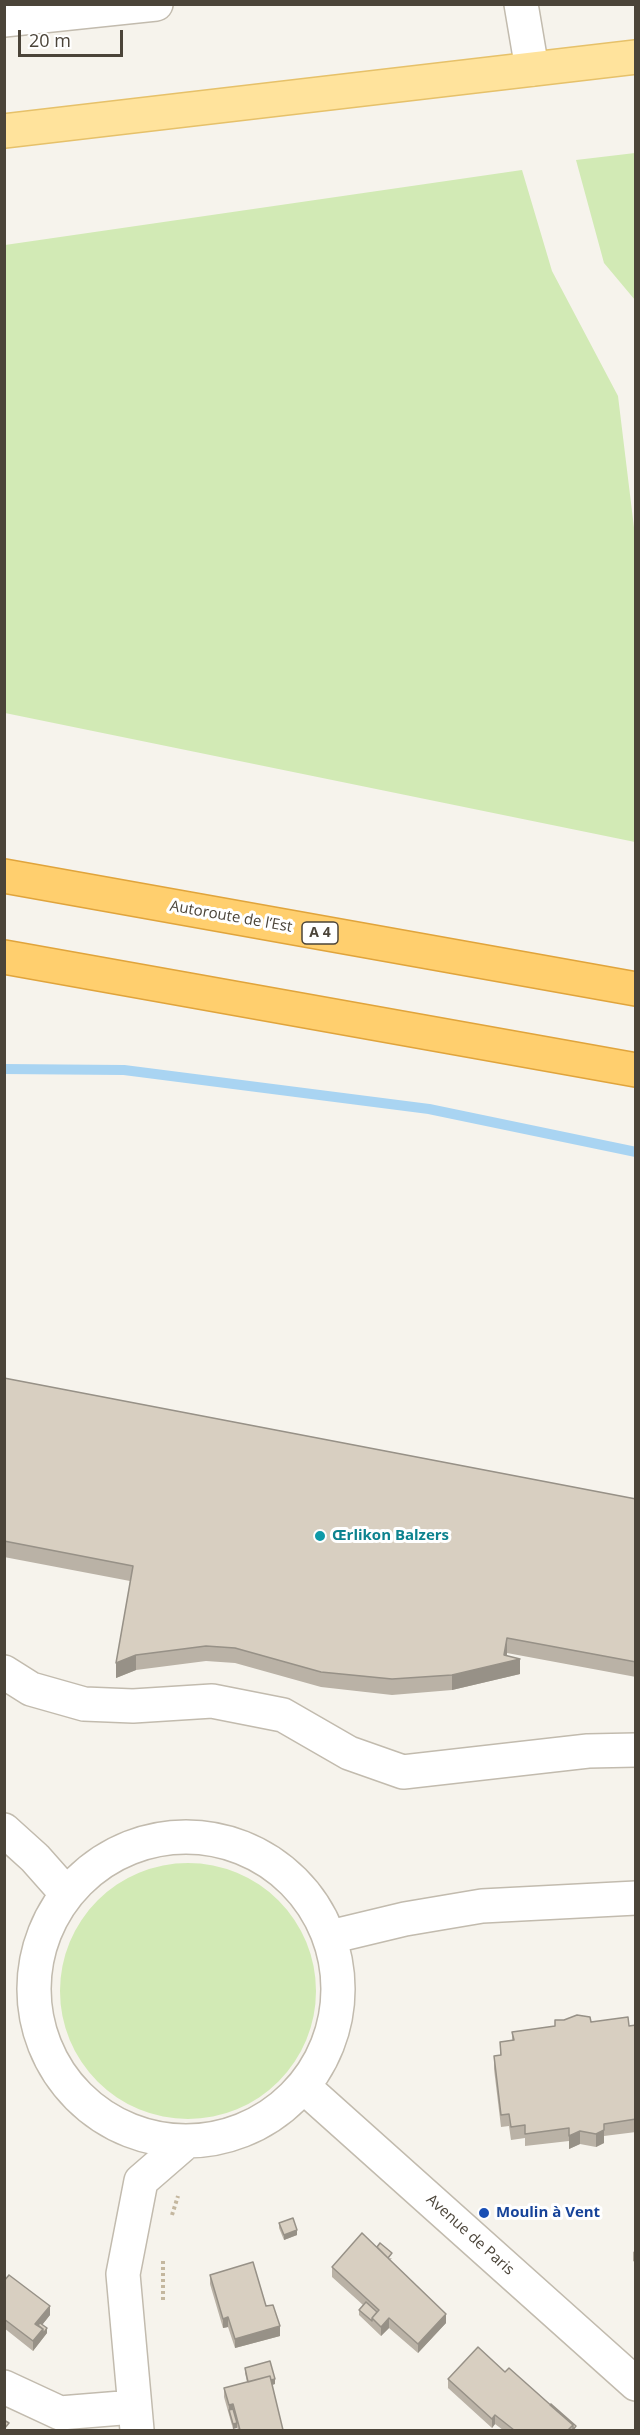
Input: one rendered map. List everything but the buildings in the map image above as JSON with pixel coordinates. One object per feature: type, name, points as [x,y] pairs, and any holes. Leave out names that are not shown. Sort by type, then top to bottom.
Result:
[{"type":"highway","name":"Autoroute de l’Est","points":[[4,876],[636,989]]},
{"type":"highway","points":[[4,957],[636,1070]]},
{"type":"main road","points":[[4,131],[636,57]]},
{"type":"street","points":[[4,20],[156,4]]},
{"type":"street","points":[[521,4],[532,69]]},
{"type":"street","points":[[4,1672],[31,1689],[84,1704],[134,1706],[212,1701],[283,1715],[349,1753],[403,1772],[588,1751],[636,1750]]},
{"type":"street","points":[[4,1830],[35,1858],[66,1893]]},
{"type":"street","points":[[188,1836],[234,1843],[275,1864],[308,1896],[330,1937],[340,1989],[331,2041],[304,2087],[270,2116],[230,2136],[186,2142],[141,2136],[97,2114],[62,2078],[39,2034],[33,1984],[42,1936],[66,1893],[100,1862],[142,1842],[188,1836]]},
{"type":"street","points":[[330,1937],[405,1919],[482,1906],[636,1898]]},
{"type":"street","name":"Avenue de Paris","points":[[304,2087],[636,2384]]},
{"type":"street","points":[[4,2387],[61,2422],[136,2419],[123,2274],[141,2181],[186,2142]]},
{"type":"path","points":[[169,2224],[178,2195]]},
{"type":"path","points":[[162,2311],[164,2255]]},
{"type":"green space","points":[[636,153],[635,300],[604,263],[576,160]]},
{"type":"green space","points":[[522,170],[552,271],[618,396],[636,544],[635,842],[5,713],[5,245]]},
{"type":"green space","points":[[188,1863],[225,1868],[248,1878],[279,1900],[301,1931],[311,1954],[316,1991],[311,2028],[301,2051],[279,2082],[248,2104],[225,2114],[188,2119],[151,2114],[128,2104],[97,2082],[75,2051],[65,2028],[60,1991],[65,1954],[75,1931],[97,1900],[128,1878],[151,1868]]},
{"type":"waterway","points":[[4,1069],[124,1070],[429,1109],[636,1152]]},
{"type":"place","name":"Œrlikon Balzers","points":[[320,1536]]},
{"type":"place","name":"Moulin à Vent","points":[[484,2213]]}]
